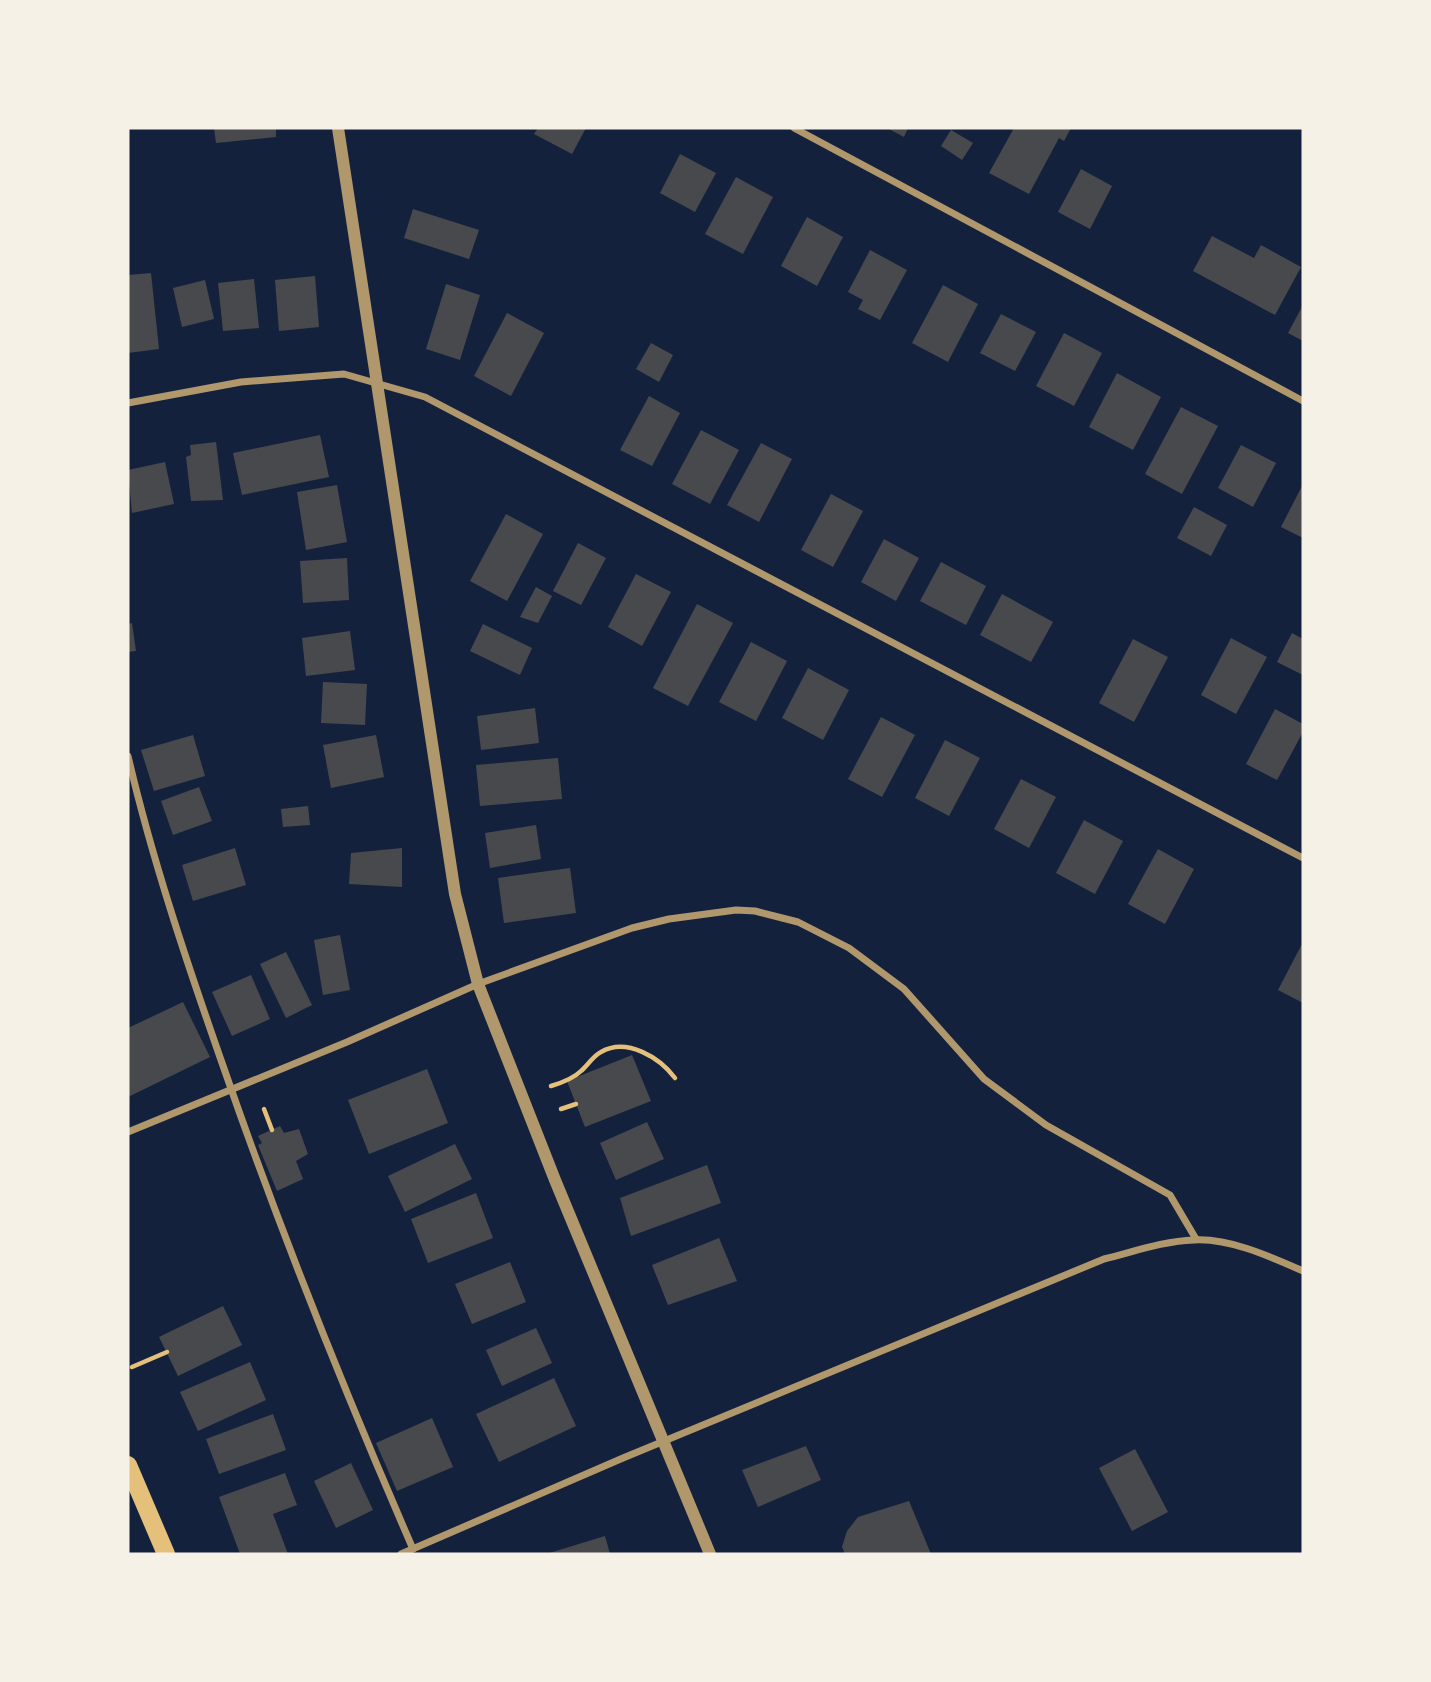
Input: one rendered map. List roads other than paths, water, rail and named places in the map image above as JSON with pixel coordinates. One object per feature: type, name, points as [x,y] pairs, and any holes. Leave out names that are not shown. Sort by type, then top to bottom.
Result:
[{"type":"main road","points":[[128,1465],[166,1554]]},
{"type":"street","points":[[338,128],[455,894],[478,984],[555,1180],[710,1554]]},
{"type":"street","points":[[794,128],[1303,401]]},
{"type":"street","points":[[128,403],[197,388],[295,376],[344,374],[425,397],[1303,858]]},
{"type":"street","points":[[128,756],[169,906],[267,1193],[413,1549]]},
{"type":"street","points":[[128,1132],[478,984],[632,928],[669,919],[736,910],[789,919],[849,948],[904,989],[984,1079],[1046,1125],[1171,1195],[1196,1239]]},
{"type":"street","points":[[401,1554],[1104,1259],[1164,1243],[1196,1239],[1245,1249],[1303,1272]]}]
